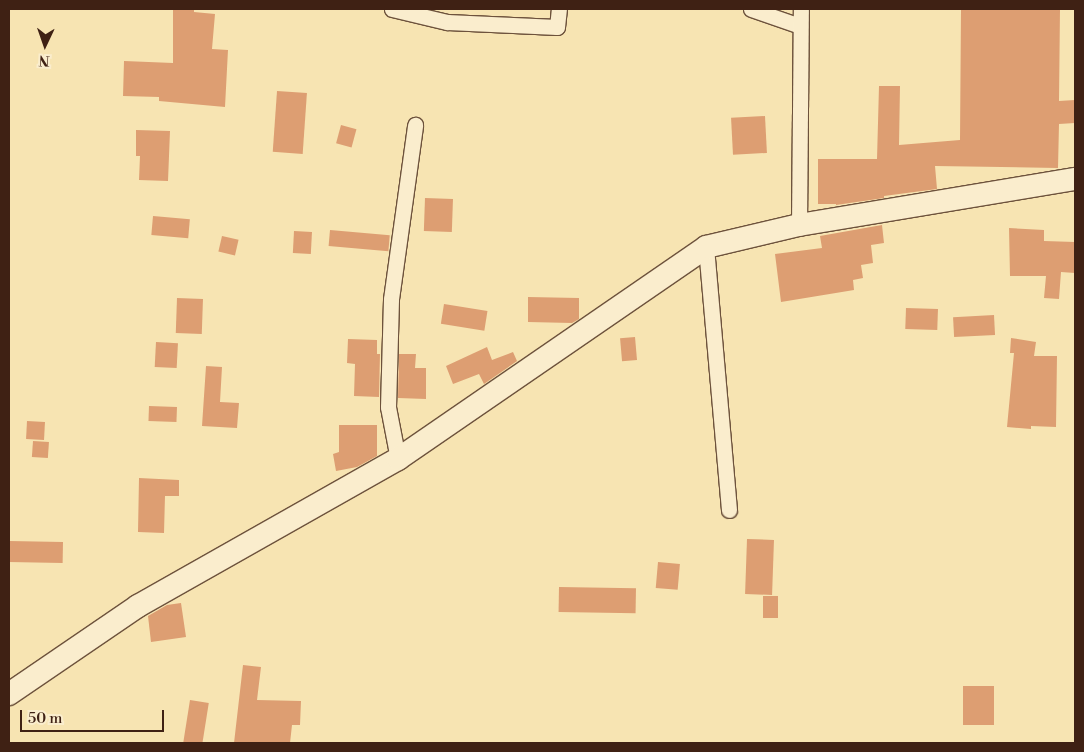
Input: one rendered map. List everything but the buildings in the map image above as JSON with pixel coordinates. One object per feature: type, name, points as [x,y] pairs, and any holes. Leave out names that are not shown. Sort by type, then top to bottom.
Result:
[{"type":"main road","points":[[9,694],[138,606],[398,459],[706,247],[799,225],[1075,179]]},
{"type":"street","points":[[392,9],[447,22],[557,27],[559,9]]},
{"type":"street","points":[[751,9],[800,26]]},
{"type":"street","points":[[799,225],[801,9]]},
{"type":"street","points":[[398,459],[388,407],[390,299],[415,125]]},
{"type":"street","points":[[706,247],[729,510]]}]
